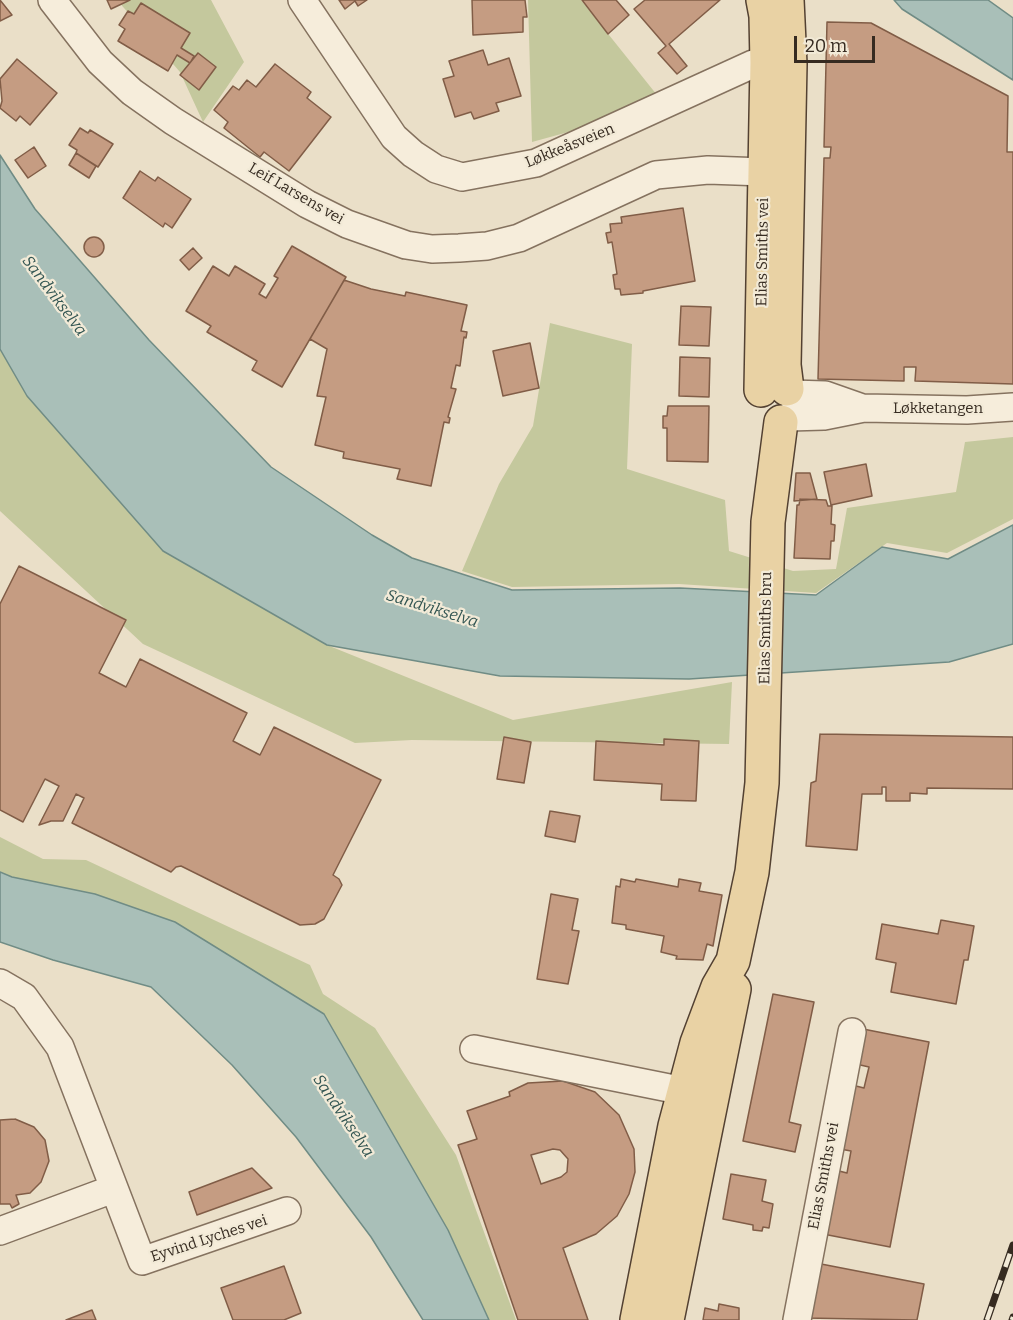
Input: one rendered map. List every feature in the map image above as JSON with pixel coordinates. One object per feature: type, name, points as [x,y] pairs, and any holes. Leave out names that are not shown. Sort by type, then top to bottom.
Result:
[{"type":"main road","points":[[763,0],[768,63],[777,117]]},
{"type":"main road","points":[[777,117],[789,11],[787,0]]},
{"type":"main road","name":"Elias Smiths vei","points":[[777,117],[764,172],[779,405]]},
{"type":"main road","name":"Elias Smiths vei","points":[[768,522],[760,470],[779,405],[784,365],[777,117]]},
{"type":"main road","name":"Elias Smiths bru","points":[[698,1094],[700,1034],[718,987],[733,961],[758,826],[764,734],[768,522]]},
{"type":"main road","points":[[637,1320],[698,1094]]},
{"type":"main road","points":[[667,1320],[698,1094]]},
{"type":"street","name":"Leif Larsens vei","points":[[52,0],[100,62],[132,92],[173,121],[307,204],[347,224],[406,245],[432,249],[459,248],[488,246],[519,238],[656,175],[708,170],[764,172]]},
{"type":"street","name":"Løkkeåsveien","points":[[302,0],[394,137],[413,154],[436,169],[462,177],[536,163],[753,64],[768,63]]},
{"type":"street","name":"Løkketangen","points":[[779,405],[824,416],[864,408],[967,410],[1013,407]]},
{"type":"street","points":[[0,982],[24,997],[60,1047],[113,1189],[0,1231]]},
{"type":"street","name":"Elias Smiths vei","points":[[797,1320],[852,1032]]},
{"type":"street","points":[[474,1049],[698,1094]]},
{"type":"street","name":"Eyvind Lyches vei","points":[[113,1189],[142,1261],[281,1214]]},
{"type":"green space","points":[[117,0],[211,0],[244,62],[203,122],[180,72]]},
{"type":"green space","points":[[528,0],[581,0],[657,95],[583,128],[532,142]]},
{"type":"green space","points":[[550,323],[632,344],[627,469],[725,500],[729,551],[793,571],[836,569],[847,508],[956,492],[965,442],[1013,437],[1013,519],[947,553],[887,543],[816,593],[679,584],[512,587],[462,571],[499,484],[533,426]]},
{"type":"green space","points":[[0,349],[27,396],[327,645],[513,720],[732,682],[729,744],[412,740],[355,743],[143,644],[0,511]]},
{"type":"green space","points":[[0,837],[43,859],[86,860],[310,965],[323,994],[375,1028],[456,1155],[516,1320],[489,1320],[448,1230],[324,1014],[175,922],[95,894],[12,877],[0,872]]},
{"type":"water","points":[[894,0],[988,0],[1013,18],[1013,80],[902,9]]},
{"type":"water","name":"Sandvikselva","points":[[0,155],[35,209],[149,340],[271,467],[372,535],[412,558],[512,590],[680,588],[816,595],[882,547],[948,559],[1013,525],[1013,644],[949,662],[689,679],[500,676],[327,645],[163,551],[27,396],[0,349]]},
{"type":"water","name":"Sandvikselva","points":[[0,872],[12,877],[95,894],[175,922],[324,1014],[448,1230],[489,1320],[423,1320],[371,1237],[296,1137],[232,1065],[151,987],[53,960],[0,942]]},
{"type":"building","points":[[0,0],[12,15],[0,21]]},
{"type":"building","points":[[107,0],[130,0],[111,9]]},
{"type":"building","points":[[339,0],[367,0],[358,6],[355,1],[345,9]]},
{"type":"building","points":[[472,0],[525,0],[527,17],[523,17],[523,32],[473,35]]},
{"type":"building","points":[[582,0],[616,0],[629,15],[608,34]]},
{"type":"building","points":[[645,0],[720,0],[669,44],[687,66],[677,74],[658,53],[666,46],[634,9]]},
{"type":"building","points":[[141,3],[190,33],[181,48],[194,56],[190,63],[177,55],[168,71],[118,41],[125,29],[119,25],[128,11],[134,14]]},
{"type":"building","points":[[827,22],[871,23],[1008,96],[1007,152],[1013,152],[1013,384],[915,381],[916,367],[904,367],[904,381],[818,379],[824,158],[830,158],[831,147],[824,147]]},
{"type":"building","points":[[483,50],[488,65],[509,58],[521,96],[496,103],[499,111],[474,119],[471,112],[455,117],[443,79],[454,76],[449,61]]},
{"type":"building","points":[[198,53],[216,67],[199,90],[180,75]]},
{"type":"building","points":[[17,59],[57,93],[30,125],[20,116],[16,121],[0,108],[2,101],[0,79]]},
{"type":"building","points":[[275,64],[311,92],[307,98],[331,117],[289,171],[264,152],[260,157],[224,128],[228,122],[214,110],[233,86],[239,90],[247,80],[256,87]]},
{"type":"building","points":[[80,128],[88,133],[90,130],[113,144],[98,167],[76,153],[77,150],[69,145]]},
{"type":"building","points":[[34,147],[46,166],[28,178],[15,160]]},
{"type":"building","points":[[76,153],[96,166],[89,178],[69,165]]},
{"type":"building","points":[[140,171],[155,181],[158,177],[191,199],[172,228],[165,223],[163,227],[123,198]]},
{"type":"building","points":[[683,208],[695,281],[643,291],[643,293],[621,295],[620,289],[615,289],[613,275],[617,274],[612,242],[608,243],[606,233],[611,232],[610,224],[622,223],[621,217]]},
{"type":"building","points":[[94,237],[101,240],[104,247],[101,254],[94,257],[87,254],[84,247],[87,240]]},
{"type":"building","points":[[292,246],[346,277],[282,387],[252,370],[257,361],[207,332],[211,326],[186,311],[213,266],[229,276],[235,266],[265,284],[259,294],[266,298],[278,278],[274,276]]},
{"type":"building","points":[[193,248],[202,258],[189,270],[180,260]]},
{"type":"building","points":[[344,280],[371,289],[405,296],[406,292],[467,305],[461,331],[467,332],[466,338],[464,337],[460,366],[456,365],[451,388],[456,389],[448,417],[450,418],[449,423],[444,422],[431,486],[397,479],[400,469],[343,458],[344,452],[315,445],[326,397],[317,396],[327,349],[310,339]]},
{"type":"building","points":[[681,306],[711,307],[709,346],[679,345]]},
{"type":"building","points":[[530,343],[539,388],[503,396],[493,351]]},
{"type":"building","points":[[680,357],[710,358],[709,397],[679,396]]},
{"type":"building","points":[[668,406],[709,406],[708,462],[667,461],[667,428],[663,428],[663,416],[667,416]]},
{"type":"building","points":[[866,464],[872,496],[831,505],[824,472]]},
{"type":"building","points":[[796,473],[810,473],[817,499],[794,501]]},
{"type":"building","points":[[800,499],[826,500],[828,506],[832,506],[831,524],[835,525],[830,559],[794,558],[797,505]]},
{"type":"building","points":[[19,566],[126,620],[99,673],[126,687],[140,659],[247,713],[233,741],[260,755],[274,727],[381,780],[333,875],[342,885],[324,919],[315,924],[300,925],[181,866],[171,872],[72,823],[84,798],[76,794],[63,821],[51,821],[39,825],[59,786],[45,779],[23,822],[0,810],[0,604]]},
{"type":"building","points":[[820,734],[1013,737],[1013,789],[927,788],[927,794],[910,793],[910,801],[886,801],[886,787],[882,787],[882,794],[862,794],[857,850],[806,846],[811,783],[816,781]]},
{"type":"building","points":[[504,737],[531,742],[524,783],[497,779]]},
{"type":"building","points":[[664,739],[699,741],[696,801],[661,800],[662,784],[594,780],[596,741],[664,745]]},
{"type":"building","points":[[550,811],[580,816],[575,842],[545,836]]},
{"type":"building","points":[[621,879],[635,882],[636,879],[678,887],[679,879],[701,883],[699,891],[722,895],[713,946],[707,944],[703,960],[676,959],[677,956],[661,952],[664,936],[626,929],[626,925],[612,923],[616,886],[620,887]]},
{"type":"building","points":[[551,894],[578,899],[572,930],[579,931],[568,984],[537,979]]},
{"type":"building","points":[[941,920],[974,926],[968,960],[964,960],[956,1004],[891,992],[896,963],[876,959],[882,924],[938,934]]},
{"type":"building","points":[[773,994],[814,1002],[789,1122],[801,1125],[795,1152],[743,1141]]},
{"type":"building","points":[[863,1029],[929,1042],[890,1247],[823,1234],[835,1170],[847,1173],[851,1151],[840,1149],[852,1085],[864,1088],[869,1067],[856,1064]]},
{"type":"building","points":[[563,1081],[595,1092],[619,1115],[634,1149],[635,1172],[629,1194],[617,1216],[596,1234],[563,1248],[588,1320],[518,1320],[458,1145],[477,1139],[467,1111],[510,1096],[509,1092],[528,1083]],"holes":[[[553,1149],[560,1150],[568,1159],[567,1172],[561,1177],[541,1184],[531,1155]]]},
{"type":"building","points":[[15,1119],[34,1127],[45,1140],[49,1161],[41,1182],[30,1193],[16,1195],[19,1204],[12,1208],[10,1204],[0,1204],[0,1120]]},
{"type":"building","points":[[252,1168],[272,1188],[197,1215],[189,1192]]},
{"type":"building","points":[[731,1174],[766,1180],[762,1201],[773,1204],[769,1228],[763,1227],[762,1231],[753,1230],[753,1225],[723,1219]]},
{"type":"building","points":[[816,1263],[924,1284],[917,1320],[805,1318]]},
{"type":"building","points":[[284,1266],[301,1313],[284,1320],[233,1320],[221,1288]]},
{"type":"building","points":[[719,1304],[739,1308],[739,1320],[703,1320],[705,1308],[718,1311]]},
{"type":"building","points":[[92,1310],[96,1320],[66,1320]]},
{"type":"railway","points":[[987,1320],[1013,1245]]}]
